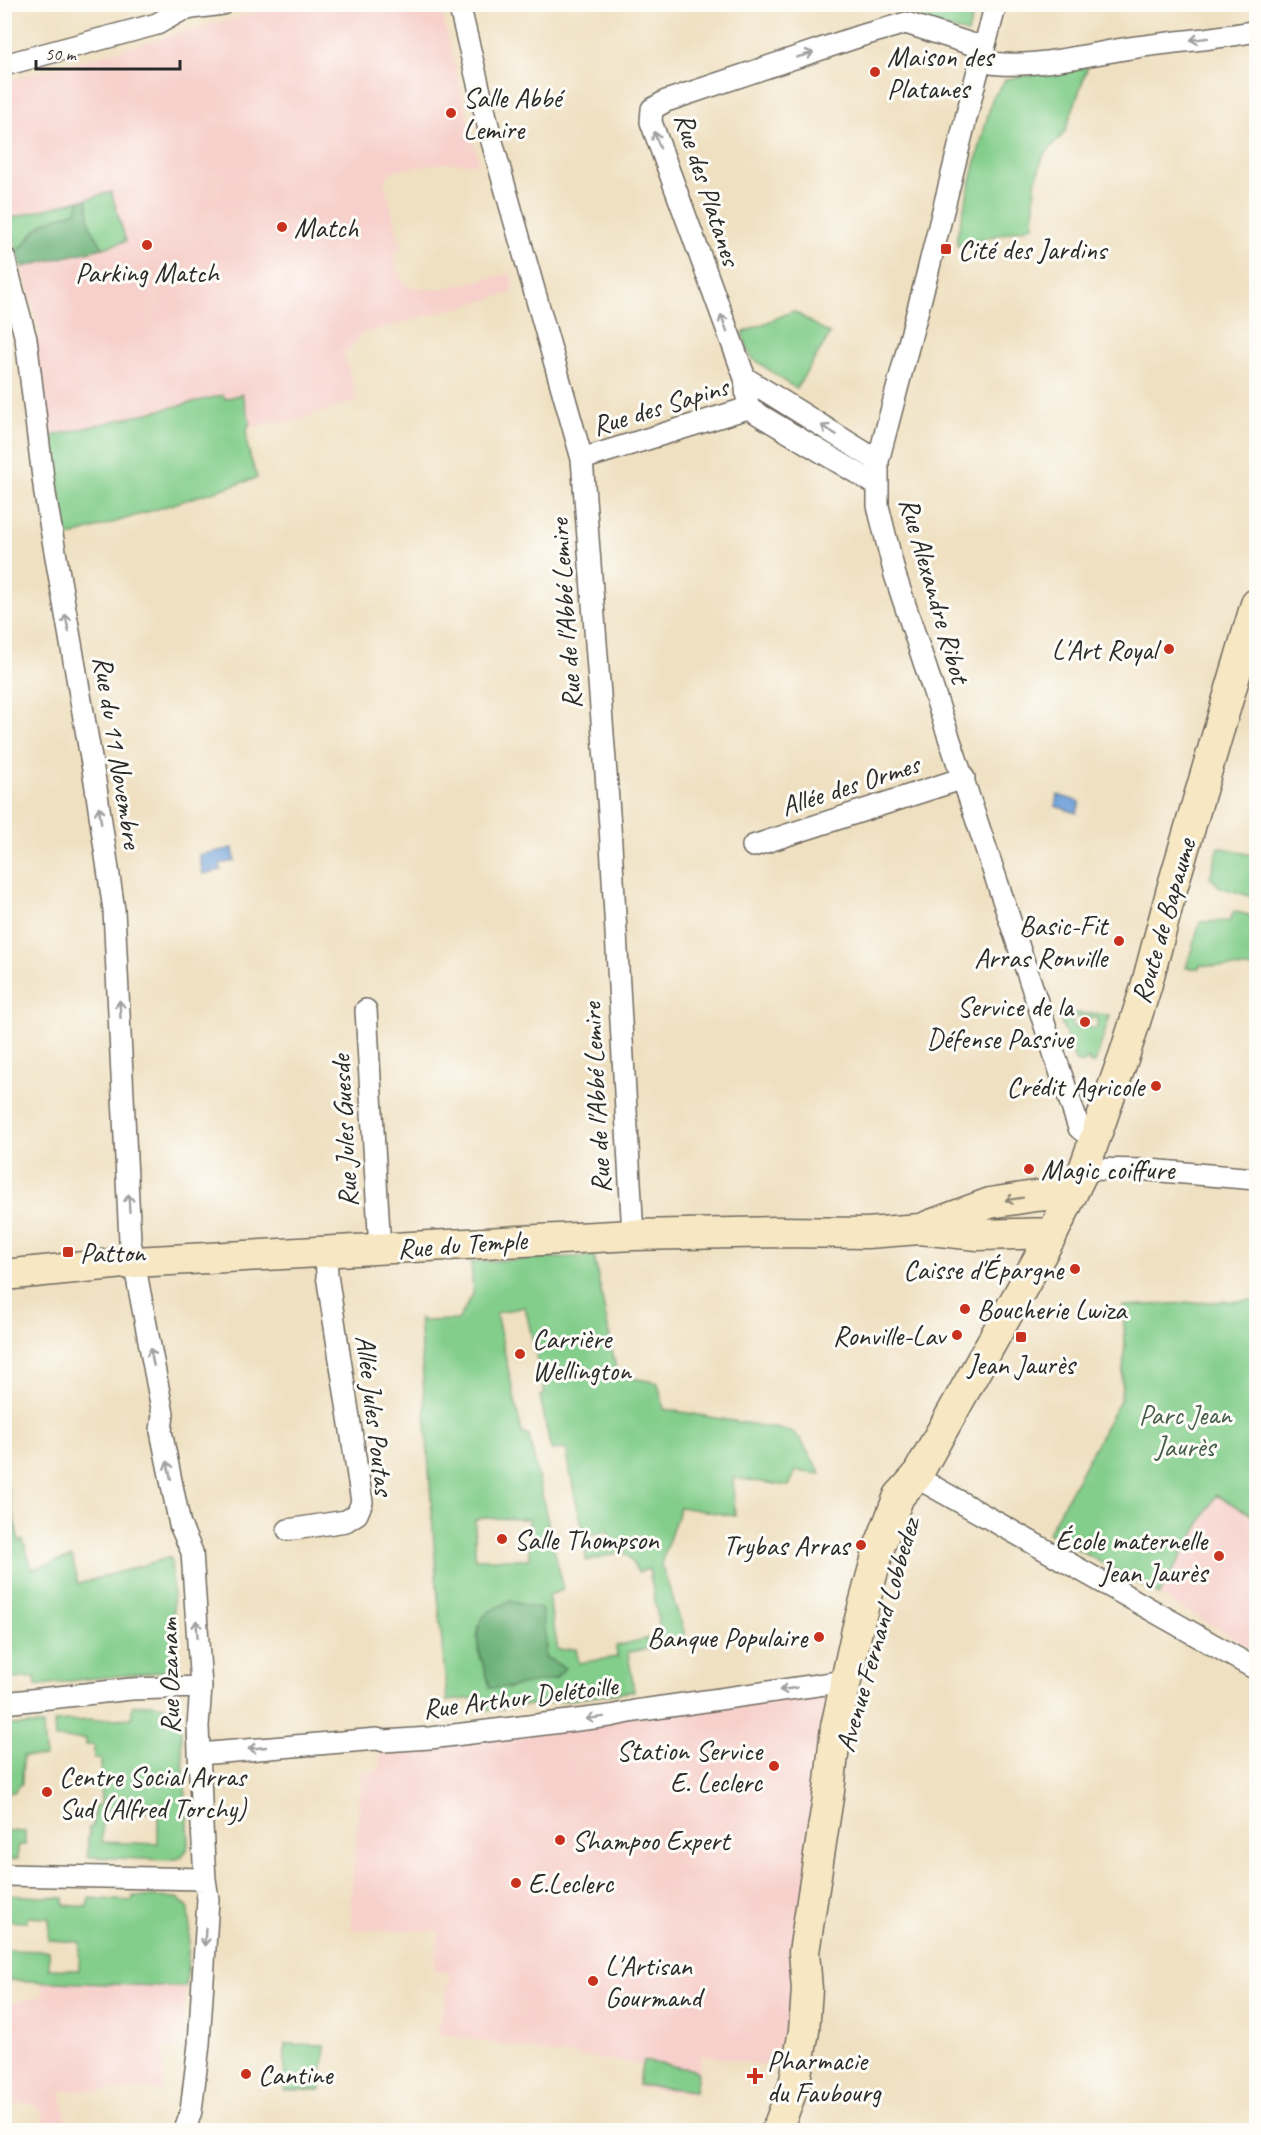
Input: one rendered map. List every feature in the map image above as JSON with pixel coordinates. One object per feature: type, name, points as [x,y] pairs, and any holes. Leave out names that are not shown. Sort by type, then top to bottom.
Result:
[{"type":"main road","name":"Route de Bapaume","points":[[1053,1233],[1078,1181],[1094,1140],[1146,987],[1160,930],[1257,603]]},
{"type":"main road","name":"Rue du Temple","points":[[920,1229],[990,1203],[1035,1196],[1078,1181]]},
{"type":"main road","name":"Rue du Temple","points":[[4,1275],[134,1262],[633,1235],[867,1233],[920,1229],[978,1235],[1053,1233]]},
{"type":"main road","name":"Avenue Fernand Lobbedez","points":[[776,2130],[794,2085],[804,2031],[807,1989],[804,1952],[829,1791],[836,1727],[857,1630],[880,1545],[899,1496],[916,1477],[1053,1233]]},
{"type":"main road","name":"Avenue Fernand Lobbedez","points":[[829,1791],[849,1744],[892,1568],[914,1503],[916,1477]]},
{"type":"street","points":[[4,65],[157,24],[180,11],[223,4]]},
{"type":"street","name":"Rue de l'Abbé Lemire","points":[[459,4],[491,138],[582,459],[610,826],[633,1235]]},
{"type":"street","name":"Rue Alexandre Ribot","points":[[996,4],[878,460],[878,506],[895,575],[1079,1128],[1094,1140]]},
{"type":"street","name":"Rue des Platanes","points":[[745,378],[651,122],[652,109],[666,101],[906,23],[971,44],[982,54]]},
{"type":"street","points":[[982,54],[1007,64],[1050,61],[1257,31]]},
{"type":"street","name":"Rue du 11 Novembre","points":[[4,257],[10,302],[26,339],[45,494],[95,781],[114,910],[130,1242],[134,1262]]},
{"type":"street","points":[[745,378],[748,408]]},
{"type":"street","name":"Rue des Sapins","points":[[745,378],[878,460]]},
{"type":"street","name":"Rue des Sapins","points":[[582,459],[748,408],[877,485]]},
{"type":"street","name":"Allée des Ormes","points":[[753,846],[964,778]]},
{"type":"street","name":"Rue Jules Guesde","points":[[366,1010],[380,1249]]},
{"type":"street","points":[[1078,1181],[1149,1170],[1257,1179]]},
{"type":"street","name":"Allée Jules Poutas","points":[[288,1530],[346,1521],[357,1514],[362,1502],[327,1275],[326,1252]]},
{"type":"street","name":"Rue Ozanam","points":[[134,1262],[163,1414],[161,1431],[180,1525],[192,1552],[201,1688],[198,1726],[204,1879],[208,1899],[199,2044],[191,2111],[185,2130]]},
{"type":"street","points":[[916,1477],[1257,1670]]},
{"type":"street","name":"Rue Arthur Delétoille","points":[[199,1754],[377,1739],[430,1738],[610,1716],[846,1682]]},
{"type":"street","points":[[4,1703],[131,1689],[201,1688]]},
{"type":"street","points":[[4,1875],[204,1879]]},
{"type":"shaded area","points":[[281,5],[440,5],[479,164],[443,163],[392,171],[384,181],[402,249],[393,253],[401,280],[410,287],[437,290],[511,273],[514,292],[359,335],[351,349],[344,351],[357,400],[291,423],[273,422],[245,430],[249,422],[242,394],[224,399],[223,395],[51,436],[34,337],[40,335],[5,210],[4,82]]},
{"type":"shaded area","name":"École maternelle Jean Jaurès","points":[[1216,1494],[1256,1517],[1256,1651],[1159,1595]]},
{"type":"shaded area","points":[[835,1682],[786,2069],[702,2055],[695,2094],[664,2091],[638,2088],[641,2065],[560,2055],[437,2033],[451,1973],[434,1970],[439,1934],[434,1931],[351,1930],[352,1903],[350,1903],[362,1772],[380,1770],[379,1745]]},
{"type":"shaded area","points":[[41,1982],[186,1987],[181,2047],[163,2046],[163,2090],[61,2091],[68,2130],[42,2130],[44,2116],[33,2104],[10,2104],[5,2073],[4,2004],[43,1996]]},
{"type":"green space","points":[[940,12],[973,15],[968,33],[916,20]]},
{"type":"green space","points":[[1088,66],[1065,132],[1043,156],[1035,184],[1033,226],[957,246],[957,235],[992,99],[1006,79]]},
{"type":"green space","points":[[111,192],[126,241],[103,248],[90,226],[87,199]]},
{"type":"green space","points":[[87,199],[90,226],[103,248],[22,267],[17,252],[36,230],[50,220],[76,211],[80,200]]},
{"type":"green space","points":[[80,200],[76,211],[40,226],[17,252],[7,219]]},
{"type":"green space","points":[[793,311],[830,334],[796,389],[751,357],[742,333]]},
{"type":"green space","points":[[242,394],[250,422],[247,435],[248,450],[257,478],[67,537],[51,436],[223,395],[225,399]]},
{"type":"green space","points":[[1219,847],[1256,856],[1256,898],[1220,887],[1210,877]]},
{"type":"green space","points":[[1234,911],[1256,917],[1256,969],[1200,965],[1199,968],[1186,968],[1200,922],[1230,921]]},
{"type":"green space","points":[[1058,1012],[1110,1015],[1095,1063],[1089,1063],[1089,1059],[1084,1063],[1075,1061]],"holes":[[[1073,1017],[1097,1018],[1097,1028],[1072,1027]]]},
{"type":"green space","points":[[594,1256],[617,1375],[658,1383],[664,1409],[791,1431],[800,1439],[821,1474],[796,1471],[789,1486],[733,1478],[735,1516],[680,1507],[661,1564],[688,1643],[628,1652],[634,1691],[494,1710],[482,1709],[476,1698],[447,1701],[419,1318],[424,1321],[458,1320],[473,1294],[471,1262]],"holes":[[[525,1307],[545,1394],[540,1396],[551,1450],[566,1449],[585,1536],[608,1531],[611,1539],[585,1544],[586,1561],[622,1552],[629,1557],[638,1572],[649,1569],[661,1635],[616,1646],[617,1657],[579,1663],[576,1649],[558,1650],[548,1595],[563,1590],[529,1436],[522,1433],[496,1313]],[[483,1518],[529,1519],[529,1559],[475,1559],[475,1520]],[[479,1631],[546,1640],[545,1657],[564,1668],[555,1679],[526,1682],[508,1689],[488,1677],[478,1651]]]},
{"type":"green space","name":"Parc Jean Jaurès","points":[[1256,1300],[1256,1517],[1216,1495],[1159,1595],[1048,1533],[1121,1398],[1125,1343],[1123,1306]]},
{"type":"green space","points":[[5,1482],[19,1541],[23,1540],[32,1569],[72,1557],[78,1584],[171,1557],[176,1660],[170,1667],[160,1672],[36,1686],[35,1677],[5,1680]]},
{"type":"green space","points":[[510,1601],[541,1609],[546,1640],[545,1657],[565,1668],[555,1679],[490,1688],[479,1651],[480,1623],[493,1609]]},
{"type":"green space","points":[[149,1704],[163,1706],[174,1712],[180,1720],[189,1838],[187,1850],[180,1858],[170,1860],[88,1857],[88,1835],[90,1835],[88,1829],[93,1826],[94,1806],[101,1805],[100,1787],[96,1777],[101,1775],[101,1759],[94,1759],[94,1745],[86,1745],[86,1739],[55,1738],[54,1722],[132,1718],[132,1706]],"holes":[[[103,1811],[158,1812],[158,1844],[102,1842]]]},
{"type":"green space","points":[[5,1725],[43,1725],[45,1757],[23,1756],[22,1783],[14,1792],[5,1792]]},
{"type":"green space","points":[[5,1831],[25,1832],[25,1845],[18,1845],[18,1859],[5,1860]]},
{"type":"green space","points":[[5,1895],[64,1898],[64,1905],[87,1907],[89,1898],[132,1901],[133,1896],[178,1898],[189,1909],[186,1987],[5,1980],[5,1950],[49,1951],[49,1969],[79,1970],[80,1942],[48,1940],[49,1918],[27,1917],[27,1922],[5,1921]]},
{"type":"green space","points":[[285,2044],[325,2045],[321,2090],[284,2090]]},
{"type":"green space","points":[[643,2061],[695,2070],[698,2074],[695,2091],[638,2085]]},
{"type":"water","points":[[1058,795],[1080,802],[1077,813],[1055,806]]},
{"type":"water","points":[[233,848],[235,861],[220,864],[221,870],[203,874],[199,855]]},
{"type":"place","name":"Maison des Platanes","points":[[875,72]]},
{"type":"place","name":"Salle Abbé Lemire","points":[[451,113]]},
{"type":"place","name":"Match","points":[[282,227]]},
{"type":"place","name":"Parking Match","points":[[147,245]]},
{"type":"place","name":"Cité des Jardins","points":[[946,249]]},
{"type":"place","name":"L'Art Royal","points":[[1169,649]]},
{"type":"place","name":"Basic-Fit Arras Ronville","points":[[1119,941]]},
{"type":"place","name":"Service de la Défense Passive","points":[[1085,1022]]},
{"type":"place","name":"Crédit Agricole","points":[[1156,1086]]},
{"type":"place","name":"Magic coiffure","points":[[1029,1169]]},
{"type":"place","name":"Patton","points":[[68,1252]]},
{"type":"place","name":"Caisse d'Épargne","points":[[1075,1269]]},
{"type":"place","name":"Boucherie Lwiza","points":[[965,1309]]},
{"type":"place","name":"Ronville-Lav","points":[[957,1335]]},
{"type":"place","name":"Jean Jaurès","points":[[1021,1337]]},
{"type":"place","name":"Carrière Wellington","points":[[520,1354]]},
{"type":"place","name":"Salle Thompson","points":[[502,1539]]},
{"type":"place","name":"Trybas Arras","points":[[861,1545]]},
{"type":"place","name":"École maternelle Jean Jaurès","points":[[1219,1556]]},
{"type":"place","name":"Banque Populaire","points":[[819,1637]]},
{"type":"place","name":"Station Service E. Leclerc","points":[[774,1766]]},
{"type":"place","name":"Centre Social Arras Sud (Alfred Torchy)","points":[[47,1792]]},
{"type":"place","name":"Shampoo Expert","points":[[560,1840]]},
{"type":"place","name":"E.Leclerc","points":[[516,1883]]},
{"type":"place","name":"L'Artisan Gourmand","points":[[593,1981]]},
{"type":"place","name":"Cantine","points":[[246,2074]]},
{"type":"place","name":"Pharmacie du Faubourg","points":[[755,2076]]}]
